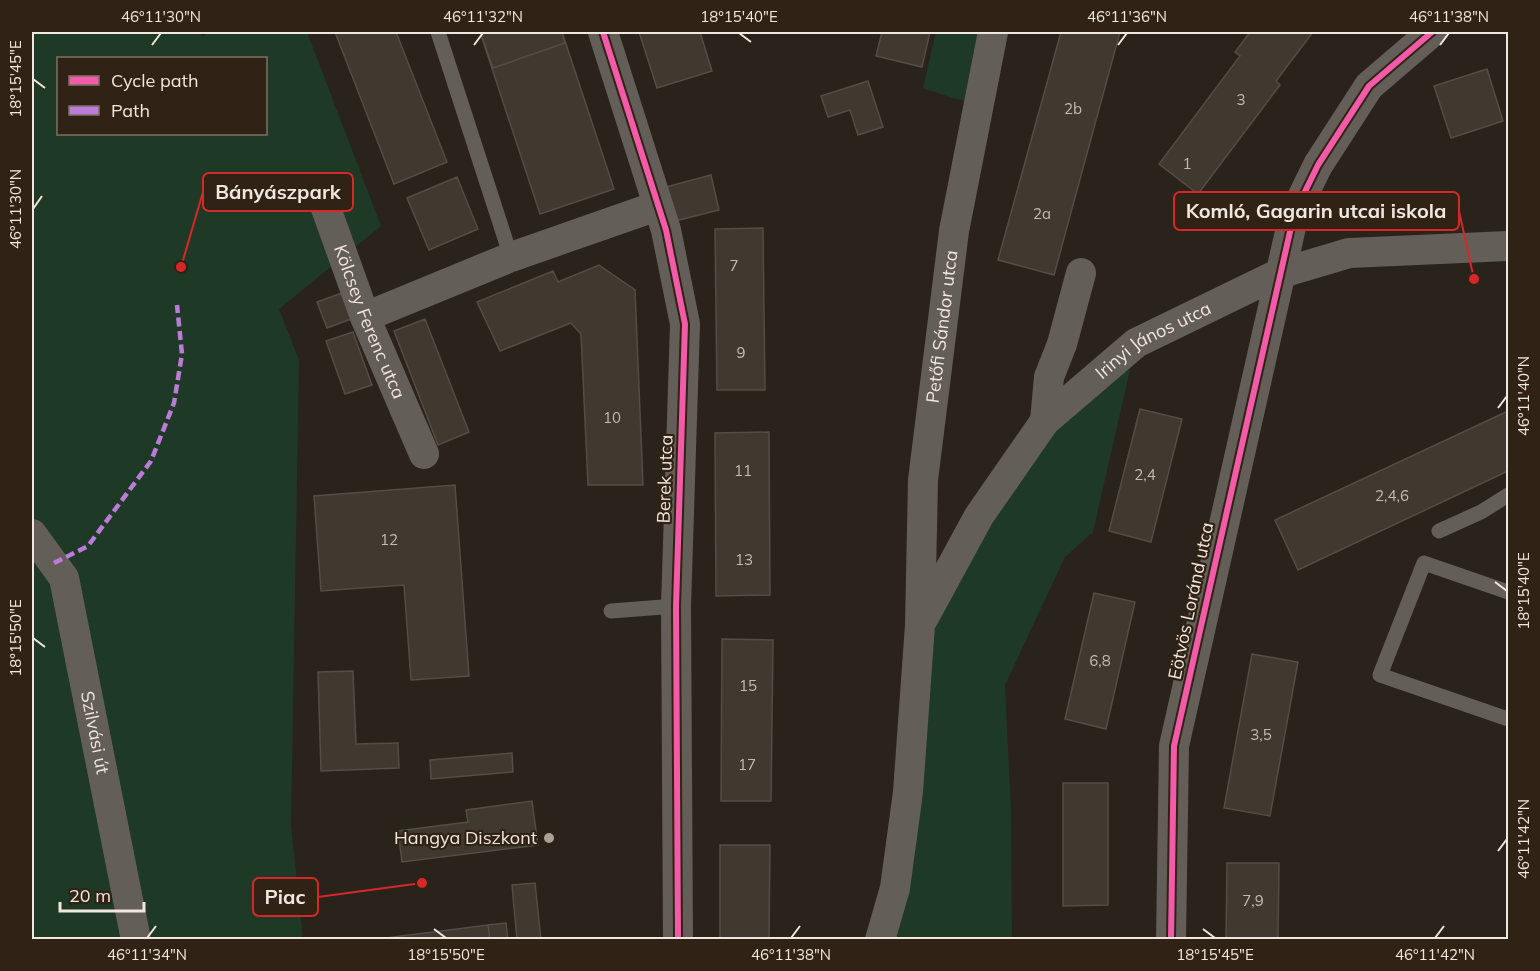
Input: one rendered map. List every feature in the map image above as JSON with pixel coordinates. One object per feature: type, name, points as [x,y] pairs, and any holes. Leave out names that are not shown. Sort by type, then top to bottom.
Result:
[{"type":"street","name":"Berek utca","points":[[603,32],[673,255],[685,324],[676,606],[678,939]]},
{"type":"street","name":"Petőfi Sándor utca","points":[[920,624],[923,480],[927,444],[954,231],[993,32]]},
{"type":"street","name":"Eötvös Loránd utca","points":[[1171,939],[1174,746],[1278,274],[1294,214],[1318,165],[1369,86],[1432,32]]},
{"type":"street","name":"Kölcsey Ferenc utca","points":[[319,189],[365,316],[424,454]]},
{"type":"street","points":[[365,316],[511,257],[657,206]]},
{"type":"street","name":"Irinyi János utca","points":[[920,624],[979,516],[1045,421],[1136,343],[1278,274],[1349,253],[1509,246]]},
{"type":"street","points":[[1045,421],[1049,377],[1062,344],[1081,273]]},
{"type":"street","name":"Szilvási út","points":[[32,534],[64,578],[136,939]]},
{"type":"street","points":[[880,939],[895,888],[908,792],[920,624]]},
{"type":"lane","points":[[438,32],[511,257]]},
{"type":"lane","points":[[1439,531],[1481,512],[1509,495]]},
{"type":"lane","points":[[1509,592],[1424,563],[1380,675],[1509,719]]},
{"type":"lane","points":[[611,611],[676,606]]},
{"type":"green space","points":[[32,32],[197,32],[203,36],[208,32],[307,32],[381,226],[279,309],[299,360],[291,826],[303,939],[32,939]]},
{"type":"green space","points":[[936,32],[993,32],[979,103],[956,99],[923,88]]},
{"type":"green space","points":[[1136,343],[1093,532],[1065,557],[1005,685],[1011,811],[1012,939],[880,940],[920,625],[979,516]]},
{"type":"building","points":[[335,32],[396,32],[447,162],[394,184]]},
{"type":"building","points":[[480,32],[562,32],[614,189],[540,214]]},
{"type":"building","points":[[480,32],[562,32],[565,43],[493,68]]},
{"type":"building","points":[[639,32],[700,32],[712,71],[657,88]]},
{"type":"building","points":[[882,32],[930,32],[922,67],[876,56]]},
{"type":"building","points":[[1061,32],[1120,32],[1054,275],[998,260]]},
{"type":"building","points":[[1250,32],[1313,32],[1276,81],[1280,85],[1198,194],[1159,164],[1240,56],[1235,52]]},
{"type":"building","points":[[1487,69],[1503,121],[1451,138],[1434,86]]},
{"type":"building","points":[[868,81],[883,127],[858,135],[850,110],[828,117],[821,96]]},
{"type":"building","points":[[711,175],[719,210],[675,221],[666,187]]},
{"type":"building","points":[[457,177],[478,229],[429,250],[407,198]]},
{"type":"building","points":[[763,228],[765,390],[717,390],[715,229]]},
{"type":"building","points":[[599,265],[635,290],[643,485],[588,485],[581,334],[571,323],[500,351],[477,302],[553,271],[558,282]]},
{"type":"building","points":[[342,293],[351,319],[327,328],[317,302]]},
{"type":"building","points":[[425,319],[469,432],[438,445],[394,331]]},
{"type":"building","points":[[353,332],[372,385],[345,394],[326,341]]},
{"type":"building","points":[[1140,409],[1182,419],[1151,542],[1109,531]]},
{"type":"building","points":[[1508,411],[1508,471],[1298,570],[1275,520]]},
{"type":"building","points":[[769,432],[770,595],[716,596],[715,433]]},
{"type":"building","points":[[455,485],[469,676],[411,680],[404,585],[321,591],[314,496]]},
{"type":"building","points":[[1094,593],[1135,602],[1106,729],[1065,719]]},
{"type":"building","points":[[722,639],[773,640],[771,801],[721,801]]},
{"type":"building","points":[[1252,654],[1298,662],[1270,816],[1224,808]]},
{"type":"building","points":[[353,671],[356,744],[398,743],[399,768],[321,771],[318,672]]},
{"type":"building","points":[[512,753],[513,772],[431,779],[430,760]]},
{"type":"building","points":[[1063,783],[1108,783],[1108,905],[1063,906]]},
{"type":"building","points":[[532,801],[538,845],[402,862],[398,831],[468,822],[466,810]]},
{"type":"building","points":[[720,845],[770,845],[769,940],[720,940]]},
{"type":"building","points":[[1227,863],[1279,863],[1278,940],[1226,940]]},
{"type":"building","points":[[535,883],[541,940],[517,940],[512,885]]},
{"type":"building","points":[[506,923],[508,940],[490,940],[488,925]]},
{"type":"building","points":[[488,925],[490,940],[369,940]]},
{"type":"marked path","points":[[54,563],[88,546],[151,461],[174,403],[182,354],[177,305]]},
{"type":"cycle path","points":[[603,32],[666,230],[685,324],[676,606],[678,940]]},
{"type":"cycle path","points":[[1171,940],[1174,746],[1294,214],[1318,165],[1369,86],[1432,32]]},
{"type":"place","name":"Bányászpark","points":[[181,267]]},
{"type":"place","name":"Komló, Gagarin utcai iskola","points":[[1474,279]]},
{"type":"place","name":"Hangya Diszkont","points":[[549,838]]},
{"type":"place","name":"Piac","points":[[422,883]]}]
